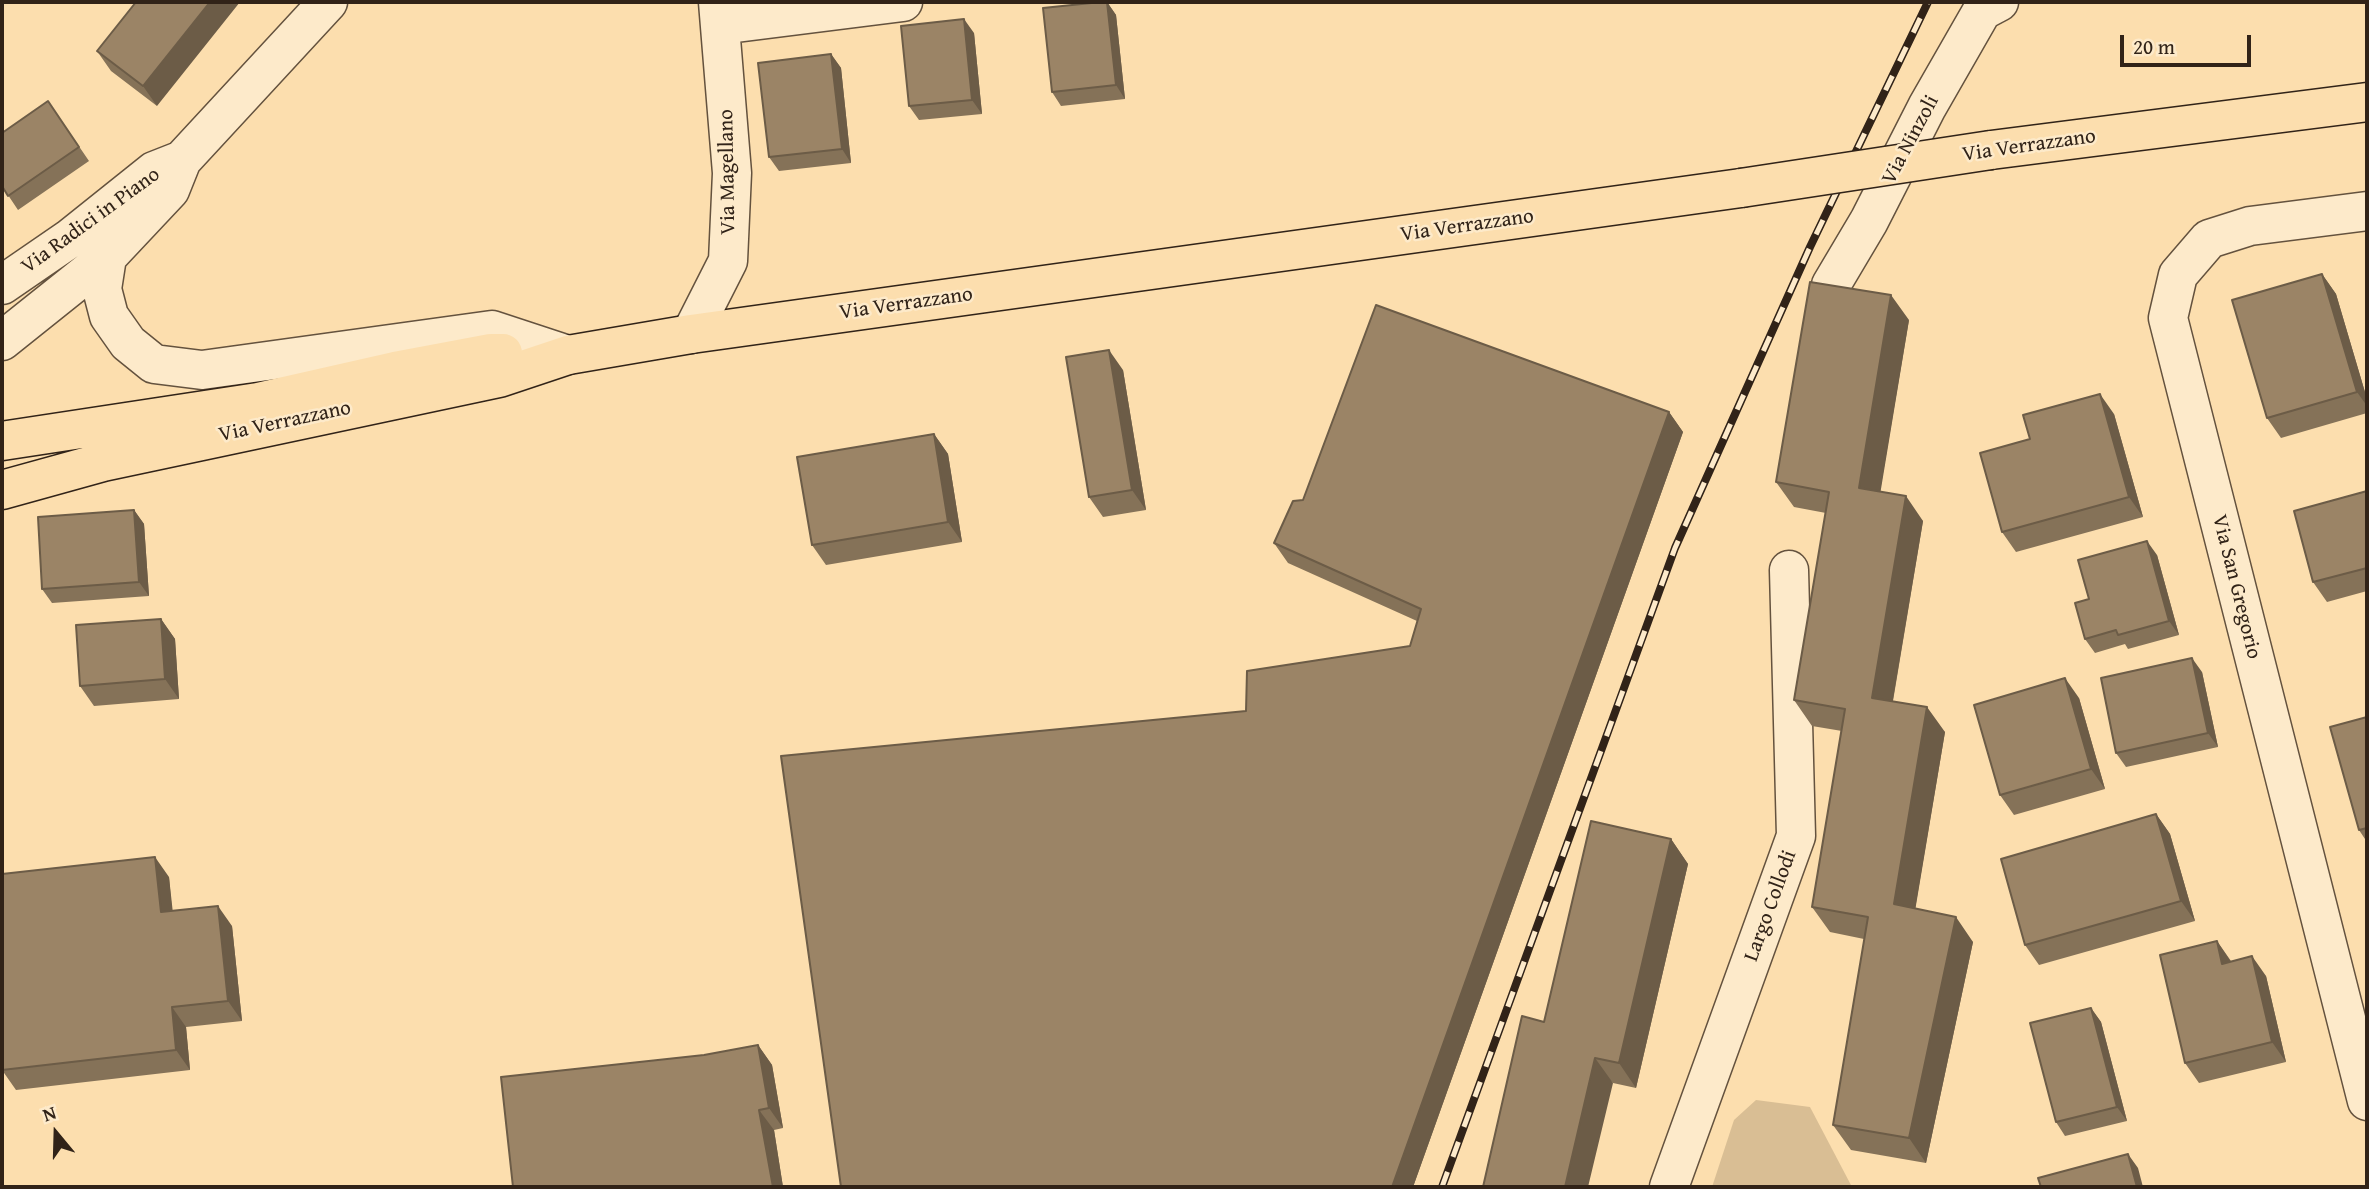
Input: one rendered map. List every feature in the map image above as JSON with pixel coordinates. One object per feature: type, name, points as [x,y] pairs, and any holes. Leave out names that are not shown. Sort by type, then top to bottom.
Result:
[{"type":"main road","name":"Via Verrazzano","points":[[2,490],[103,462],[499,378],[568,355],[691,334],[1741,188],[1991,150],[2367,102]]},
{"type":"main road","name":"Via Verrazzano","points":[[2,441],[258,402],[395,371],[491,353],[568,355]]},
{"type":"street","name":"Via Radici in Piano","points":[[2,341],[107,257],[170,190],[181,160],[328,2]]},
{"type":"street","points":[[719,13],[904,2]]},
{"type":"street","name":"Via Ninzoli","points":[[1831,285],[1869,221],[1927,107],[1982,11],[1999,2]]},
{"type":"street","name":"Via Magellano","points":[[691,334],[728,261],[732,173],[719,13]]},
{"type":"street","name":"Via Radici in Piano","points":[[2,285],[69,239],[154,171],[181,160]]},
{"type":"street","name":"Via San Gregorio","points":[[2367,211],[2250,226],[2209,239],[2178,275],[2168,318],[2367,1101]]},
{"type":"street","name":"Via Verrazzano","points":[[107,257],[102,289],[109,316],[128,343],[154,364],[202,370],[492,330],[568,355]]},
{"type":"street","name":"Largo Collodi","points":[[1669,1187],[1796,836],[1789,570]]},
{"type":"shaded area","points":[[1756,1100],[1810,1107],[1852,1187],[1712,1187],[1734,1120]]},
{"type":"building","points":[[136,2],[210,2],[143,86],[97,51]]},
{"type":"building","points":[[1107,2],[1116,85],[1052,92],[1043,8]]},
{"type":"building","points":[[964,19],[972,100],[909,106],[901,26]]},
{"type":"building","points":[[831,54],[842,149],[769,157],[758,63]]},
{"type":"building","points":[[48,101],[79,147],[8,196],[2,186],[2,133]]},
{"type":"building","points":[[2322,274],[2357,392],[2267,418],[2232,300]]},
{"type":"building","points":[[1810,282],[1891,295],[1859,488],[1906,496],[1872,698],[1927,707],[1894,904],[1956,917],[1909,1138],[1833,1125],[1868,917],[1812,907],[1845,709],[1794,700],[1829,492],[1776,482]]},
{"type":"building","points":[[1376,305],[1669,412],[1392,1187],[841,1187],[781,756],[1246,711],[1247,671],[1410,646],[1421,609],[1274,543],[1293,501],[1303,500]]},
{"type":"building","points":[[1109,350],[1132,490],[1089,497],[1066,357]]},
{"type":"building","points":[[2100,394],[2129,497],[2002,532],[1980,453],[2030,439],[2023,415]]},
{"type":"building","points":[[934,434],[948,522],[812,545],[797,457]]},
{"type":"building","points":[[2367,491],[2367,568],[2313,582],[2294,511]]},
{"type":"building","points":[[134,510],[139,582],[42,589],[38,517]]},
{"type":"building","points":[[2147,541],[2169,621],[2118,635],[2116,630],[2085,639],[2075,603],[2089,599],[2078,560]]},
{"type":"building","points":[[161,619],[165,679],[80,686],[76,625]]},
{"type":"building","points":[[2192,658],[2208,733],[2116,753],[2101,678]]},
{"type":"building","points":[[2065,678],[2091,769],[2000,795],[1974,705]]},
{"type":"building","points":[[2367,717],[2367,828],[2359,830],[2330,727]]},
{"type":"building","points":[[2156,814],[2181,901],[2025,945],[2001,859]]},
{"type":"building","points":[[1591,821],[1671,839],[1619,1063],[1595,1058],[1565,1187],[1483,1187],[1522,1016],[1544,1022]]},
{"type":"building","points":[[155,857],[161,912],[218,906],[228,1001],[172,1007],[176,1050],[2,1070],[2,874]]},
{"type":"building","points":[[2217,941],[2222,964],[2252,956],[2272,1042],[2185,1063],[2160,955]]},
{"type":"building","points":[[2091,1008],[2117,1107],[2056,1122],[2030,1023]]},
{"type":"building","points":[[758,1045],[769,1108],[759,1110],[773,1187],[513,1187],[501,1077],[704,1055]]},
{"type":"building","points":[[2128,1154],[2137,1187],[2041,1187],[2038,1178]]},
{"type":"railway","points":[[1442,1187],[1675,548],[1810,247],[1928,2]]}]
